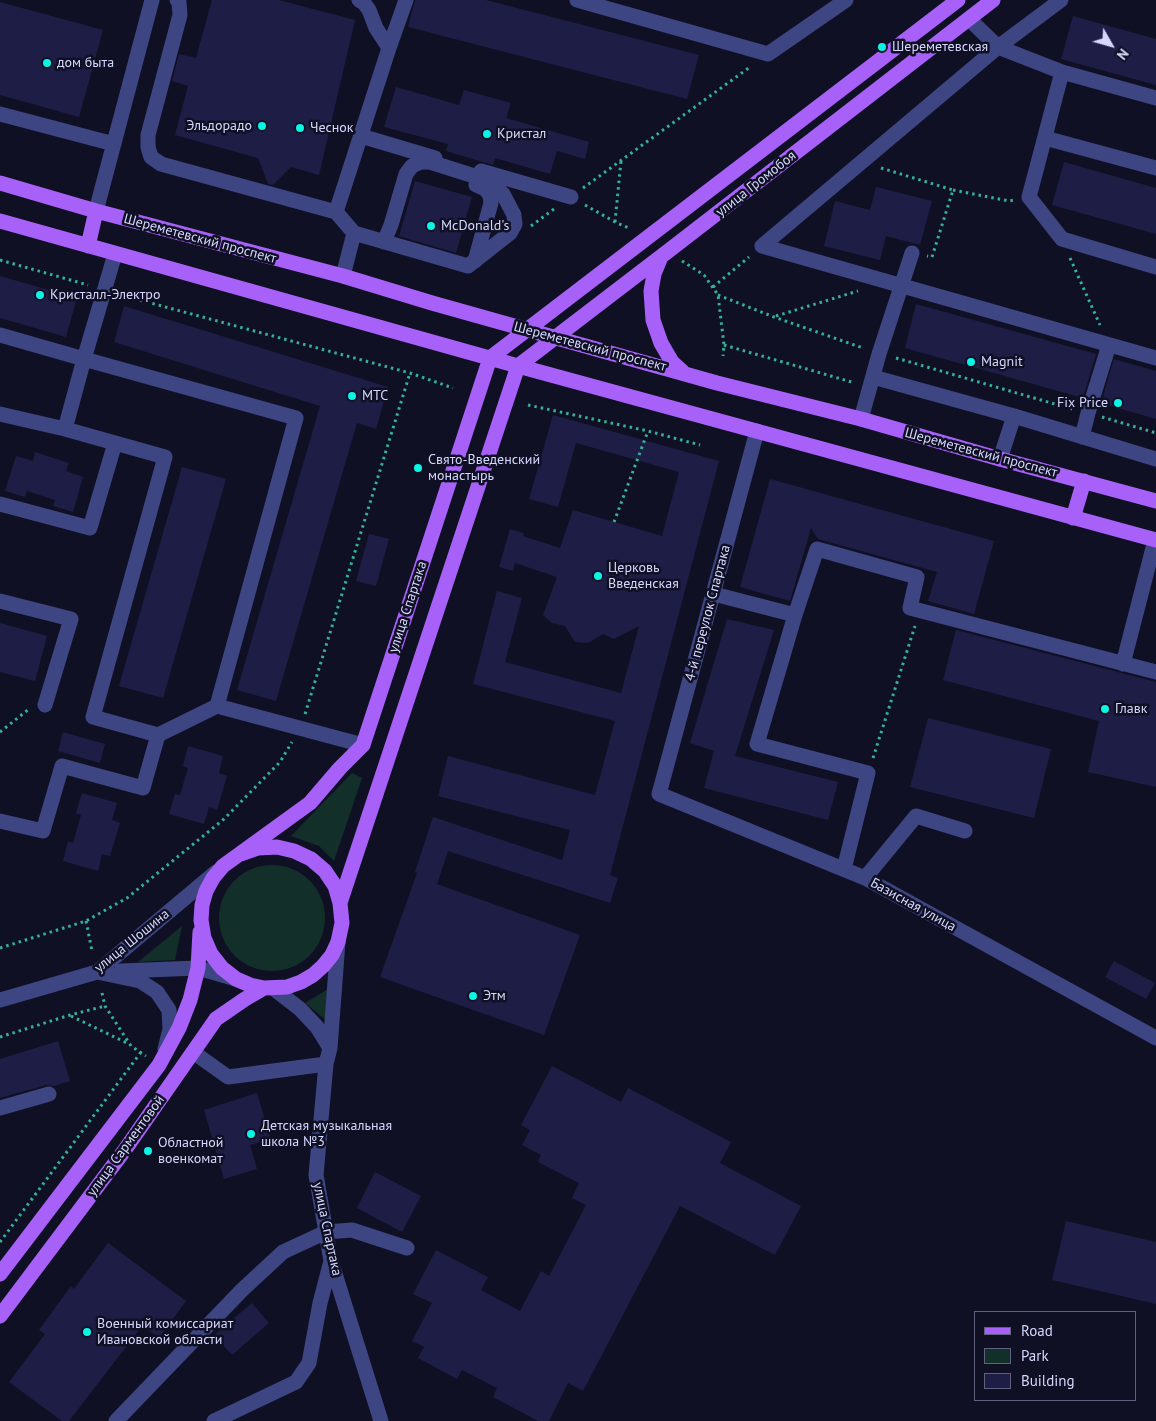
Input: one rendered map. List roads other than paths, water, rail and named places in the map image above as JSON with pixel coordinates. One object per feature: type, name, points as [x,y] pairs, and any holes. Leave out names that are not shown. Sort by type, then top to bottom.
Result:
[{"type":"main road","name":"улица Громобоя","points":[[518,366],[993,0]]},
{"type":"main road","name":"улица Громобоя","points":[[528,330],[953,1]]},
{"type":"main road","name":"Шереметевский проспект","points":[[0,183],[96,211],[343,276],[432,304],[683,372],[717,383],[861,419],[1000,459],[1156,500]]},
{"type":"main road","points":[[88,246],[96,211]]},
{"type":"main road","points":[[0,222],[1156,540]]},
{"type":"main road","points":[[661,256],[654,274],[651,291],[653,320],[660,343],[672,362],[683,372]]},
{"type":"main road","points":[[490,358],[528,330]]},
{"type":"main road","name":"улица Спартака","points":[[241,854],[310,803],[363,745],[490,358]]},
{"type":"main road","name":"улица Спартака","points":[[340,903],[518,366]]},
{"type":"main road","points":[[1073,518],[1084,481]]},
{"type":"main road","points":[[277,847],[294,851],[311,859],[324,871],[335,886],[340,903],[342,923],[338,942],[332,955],[313,975],[288,987],[269,988],[250,985],[236,979],[222,968],[211,954],[204,938],[201,920],[202,905],[206,891],[213,878],[223,866],[241,854],[258,848],[277,847]]},
{"type":"main road","name":"улица Сарментовой","points":[[0,1274],[160,1066],[180,1028],[190,1000],[198,968],[201,920]]},
{"type":"main road","name":"улица Сарментовой","points":[[0,1316],[124,1151],[216,1019],[245,999],[269,988]]},
{"type":"street","points":[[96,211],[152,0]]},
{"type":"street","points":[[177,0],[179,2],[180,15],[148,135],[148,147],[151,158],[160,164],[336,212],[354,234],[468,266],[510,234],[515,224],[514,215],[504,194],[490,181],[430,162],[420,162],[412,166],[406,174],[385,242]]},
{"type":"street","points":[[359,0],[364,3],[376,28],[389,48]]},
{"type":"street","points":[[336,212],[406,0]]},
{"type":"street","points":[[577,0],[768,54],[846,0]]},
{"type":"street","points":[[1061,0],[998,48],[762,246],[1156,358]]},
{"type":"street","points":[[969,19],[998,48],[1062,72],[1156,98]]},
{"type":"street","points":[[1062,72],[1029,197],[1062,239],[1156,267]]},
{"type":"street","points":[[0,114],[114,144]]},
{"type":"street","points":[[360,136],[571,197]]},
{"type":"street","points":[[1045,138],[1156,168]]},
{"type":"street","points":[[385,242],[398,231],[413,180],[420,173],[426,171],[477,186],[485,189],[490,195],[491,203],[475,261]]},
{"type":"street","points":[[343,276],[354,234]]},
{"type":"street","points":[[861,419],[879,354],[912,253]]},
{"type":"street","points":[[65,429],[115,254]]},
{"type":"street","points":[[0,334],[296,418],[217,706]]},
{"type":"street","points":[[1082,437],[1109,345]]},
{"type":"street","points":[[872,382],[1014,416],[1156,459]]},
{"type":"street","points":[[0,414],[65,429],[166,457],[93,716],[158,735],[217,706],[363,745]]},
{"type":"street","points":[[1000,459],[1014,416]]},
{"type":"street","name":"4-й переулок Спартака","points":[[659,794],[714,594],[756,431]]},
{"type":"street","points":[[0,504],[90,528],[115,443]]},
{"type":"street","points":[[1123,664],[1156,540]]},
{"type":"street","points":[[844,869],[868,773],[757,744],[795,615],[817,549],[917,577],[910,608],[1156,672]]},
{"type":"street","points":[[714,594],[795,615]]},
{"type":"street","points":[[0,602],[71,620],[45,705]]},
{"type":"street","points":[[0,821],[43,831],[62,766],[143,788],[158,735]]},
{"type":"street","name":"Базисная улица","points":[[659,794],[864,878],[1156,1038]]},
{"type":"street","points":[[864,878],[916,816],[965,830]]},
{"type":"street","name":"улица Шошина","points":[[0,1000],[97,972],[223,866]]},
{"type":"street","name":"улица Спартака","points":[[338,942],[330,1048],[326,1064],[316,1175],[331,1261],[381,1421]]},
{"type":"street","points":[[97,972],[198,968],[236,979]]},
{"type":"street","points":[[97,972],[140,981],[157,992],[169,1010],[170,1028],[160,1066]]},
{"type":"street","points":[[269,988],[300,1009],[317,1027],[330,1048]]},
{"type":"street","points":[[193,1052],[228,1077],[326,1064]]},
{"type":"street","points":[[0,1108],[49,1094]]},
{"type":"street","points":[[116,1421],[242,1290],[283,1252],[326,1232],[352,1230],[407,1248]]},
{"type":"street","points":[[214,1421],[296,1382],[309,1363],[320,1303],[331,1261]]},
{"type":"place","name":"Шереметевская","points":[[882,47]]},
{"type":"place","name":"дом быта","points":[[47,63]]},
{"type":"place","name":"Эльдорадо","points":[[262,126]]},
{"type":"place","name":"Чеснок","points":[[300,128]]},
{"type":"place","name":"Кристал","points":[[487,134]]},
{"type":"place","name":"McDonald's","points":[[431,226]]},
{"type":"place","name":"Кристалл-Электро","points":[[40,295]]},
{"type":"place","name":"Magnit","points":[[971,362]]},
{"type":"place","name":"МТС","points":[[352,396]]},
{"type":"place","name":"Fix Price","points":[[1118,403]]},
{"type":"place","name":"Свято-Введенский монастырь","points":[[418,468]]},
{"type":"place","name":"Церковь Введенская","points":[[598,576]]},
{"type":"place","name":"Главк","points":[[1105,709]]},
{"type":"place","name":"Этм","points":[[473,996]]},
{"type":"place","name":"Детская музыкальная школа №3","points":[[251,1134]]},
{"type":"place","name":"Областной военкомат","points":[[148,1151]]},
{"type":"place","name":"Военный комиссариат Ивановской области","points":[[87,1332]]}]
